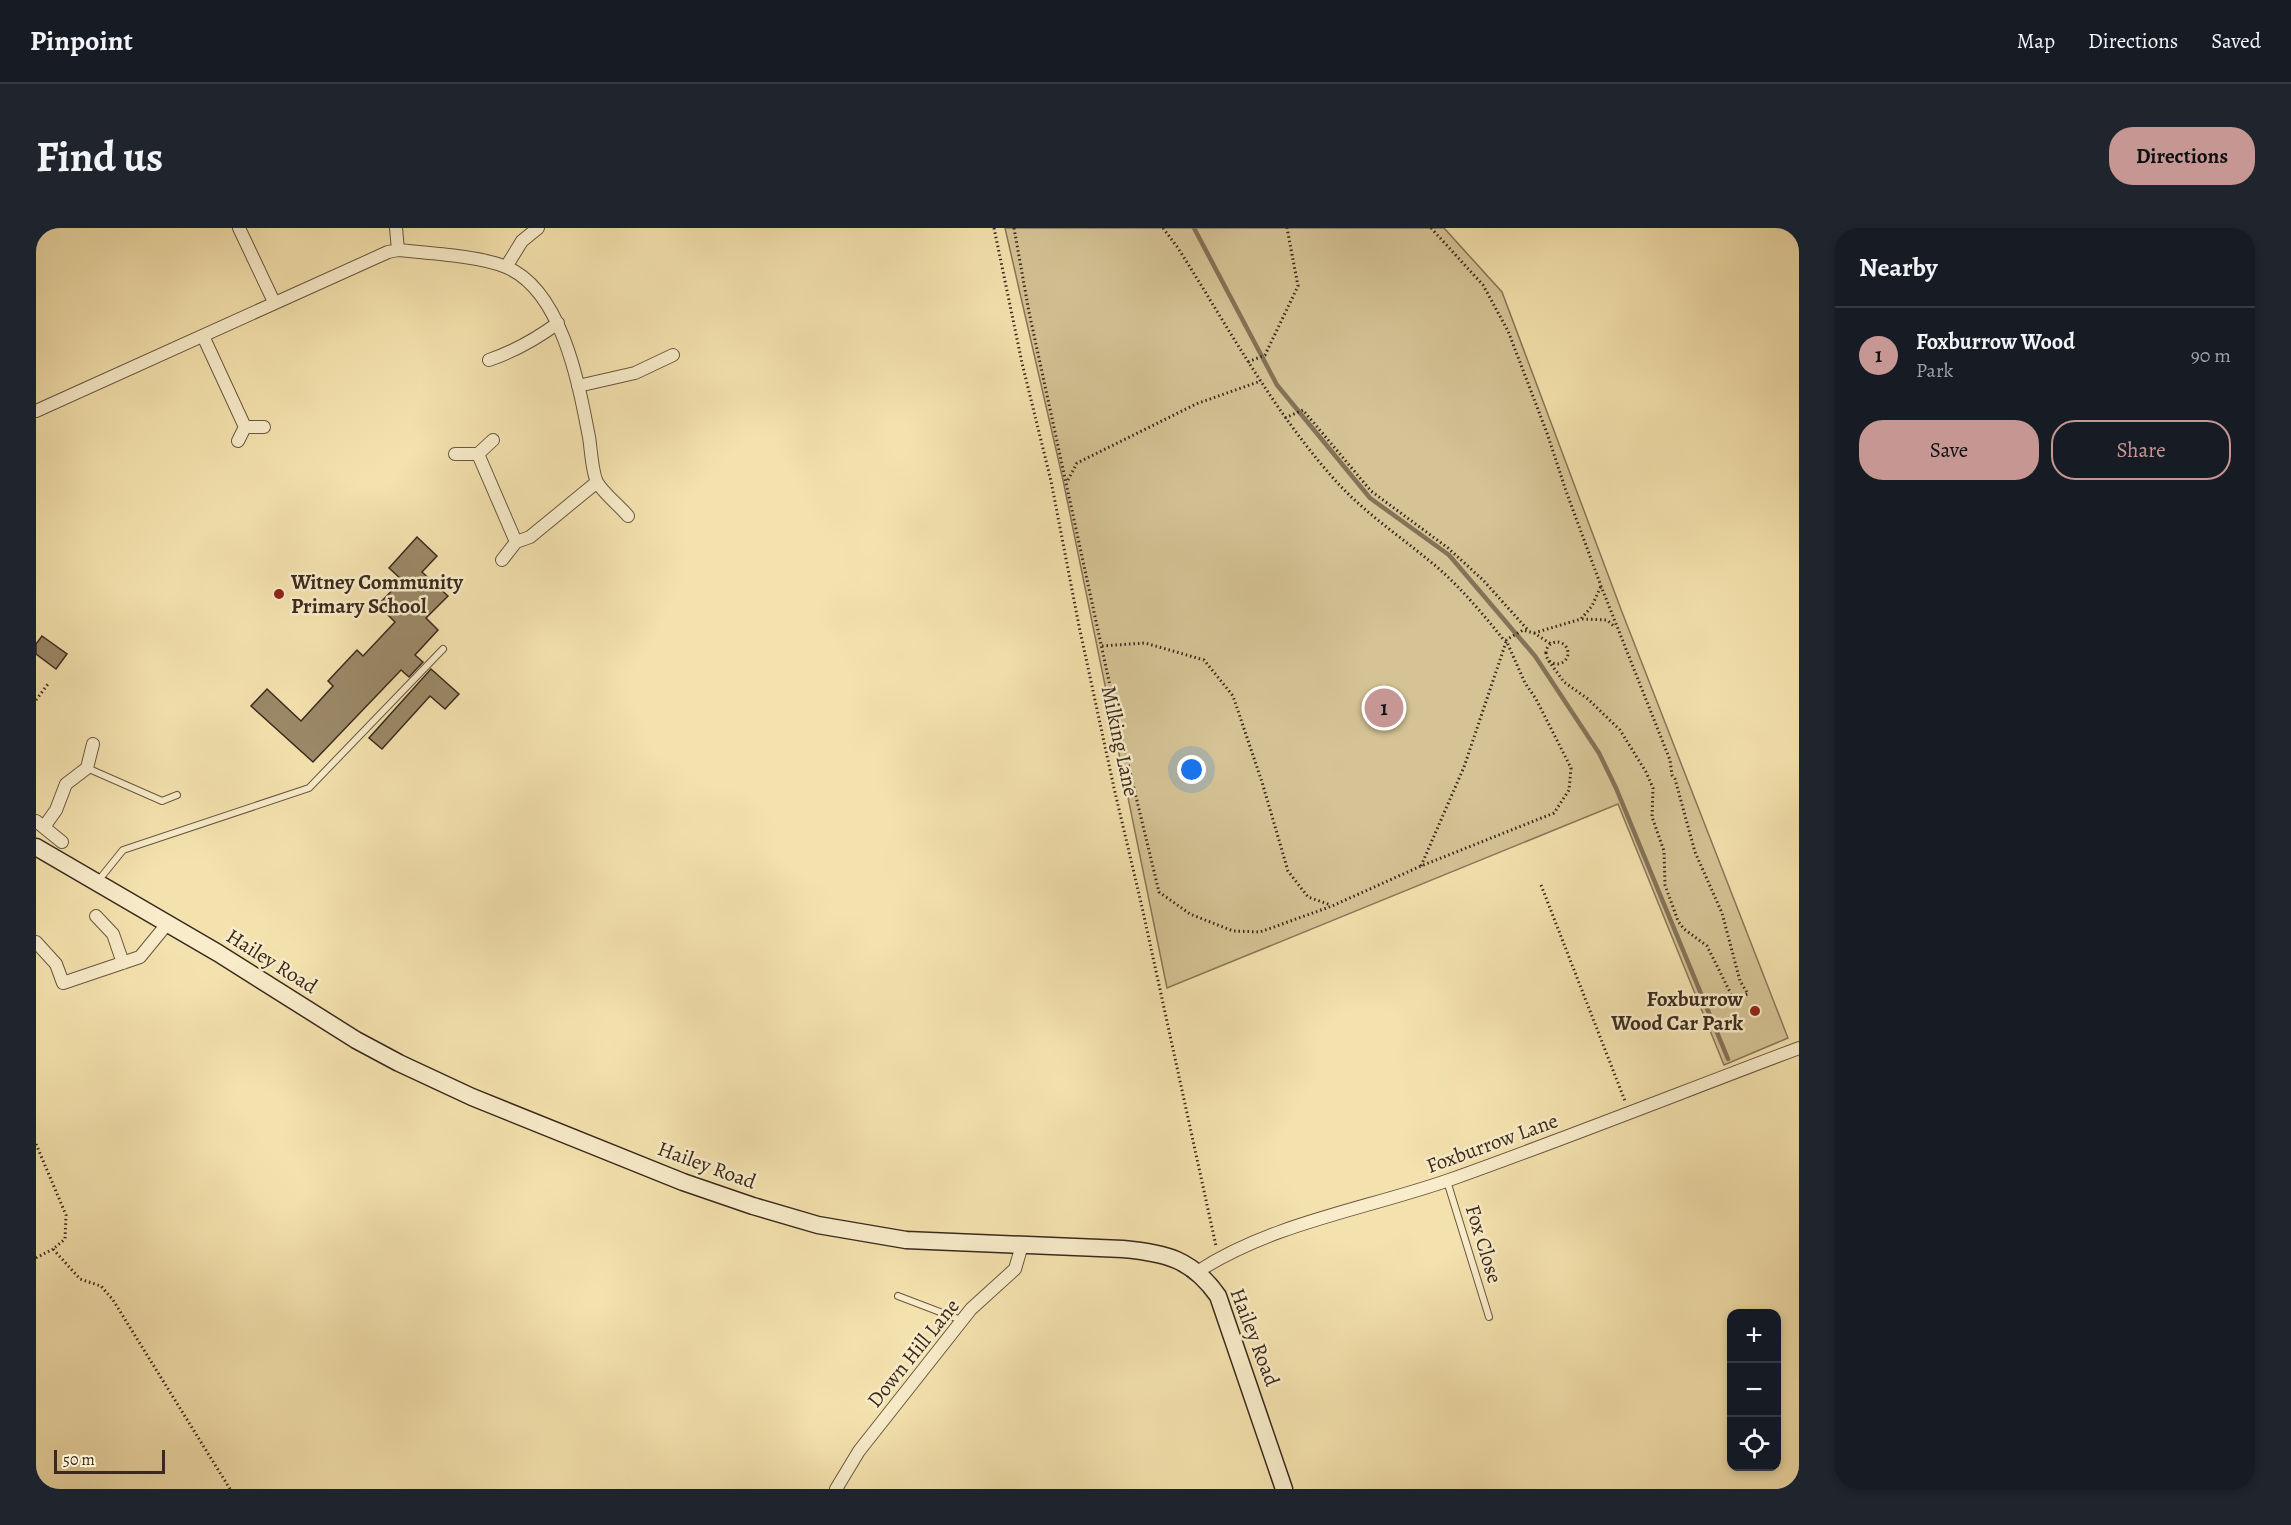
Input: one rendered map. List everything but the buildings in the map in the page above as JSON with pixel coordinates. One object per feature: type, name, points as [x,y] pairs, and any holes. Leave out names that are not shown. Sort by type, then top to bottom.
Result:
[{"type":"main road","name":"Hailey Road","points":[[36,847],[218,953],[356,1040],[399,1063],[472,1097],[683,1182],[818,1225],[906,1240],[1148,1251],[1188,1264],[1208,1282],[1218,1296],[1284,1489]]},
{"type":"street","points":[[239,228],[274,302]]},
{"type":"street","points":[[396,228],[398,250]]},
{"type":"street","points":[[507,267],[522,241],[538,228]]},
{"type":"street","points":[[36,411],[388,252],[398,250],[487,262],[507,267],[522,276],[537,291],[558,324],[578,386],[597,482],[628,516]]},
{"type":"street","points":[[489,360],[516,351],[558,324]]},
{"type":"street","points":[[202,336],[245,427]]},
{"type":"street","points":[[578,386],[635,373],[673,355]]},
{"type":"street","points":[[245,427],[264,428]]},
{"type":"street","points":[[238,441],[245,427]]},
{"type":"street","points":[[455,454],[478,454],[493,441]]},
{"type":"street","points":[[478,454],[516,542]]},
{"type":"street","points":[[502,560],[516,542],[530,537],[597,482]]},
{"type":"street","points":[[62,842],[40,824],[56,810],[66,784],[87,768],[93,744]]},
{"type":"street","points":[[96,916],[113,934],[123,963]]},
{"type":"street","points":[[36,942],[56,964],[63,983],[140,957],[167,924]]},
{"type":"street","name":"Foxburrow Lane","points":[[1197,1272],[1219,1259],[1277,1233],[1447,1180],[1629,1114],[1799,1048]]},
{"type":"street","name":"Down Hill Lane","points":[[836,1489],[859,1451],[971,1309],[1015,1269],[1022,1245]]},
{"type":"lane","points":[[96,883],[123,850],[309,788],[443,649]]},
{"type":"lane","points":[[87,768],[162,801],[177,795]]},
{"type":"lane","name":"Fox Close","points":[[1447,1180],[1489,1317]]},
{"type":"lane","points":[[898,1296],[962,1321]]},
{"type":"path","name":"Milking Lane","points":[[994,228],[1022,363],[1051,481],[1114,788],[1219,1259]]},
{"type":"path","points":[[1014,228],[1029,312],[1068,481],[1102,646],[1159,892],[1190,914],[1233,931],[1260,932],[1332,906],[1421,866],[1554,813],[1569,790],[1571,768],[1536,699],[1525,683],[1508,640],[1438,568],[1356,502],[1321,464],[1285,418],[1191,268],[1163,228]]},
{"type":"path","points":[[1248,362],[1265,355],[1298,286],[1287,228]]},
{"type":"path","points":[[1431,228],[1468,267],[1489,294],[1508,331],[1601,586],[1670,760],[1672,775],[1687,817],[1695,852],[1725,922],[1740,981],[1748,994],[1734,998],[1707,946],[1684,929],[1678,921],[1665,885],[1664,850],[1652,817],[1653,788],[1629,742],[1610,719],[1561,679],[1548,660],[1546,651],[1551,644]]},
{"type":"path","points":[[1068,481],[1077,463],[1196,404],[1262,381]]},
{"type":"path","points":[[1285,418],[1303,410],[1371,491],[1448,548],[1482,580],[1528,631]]},
{"type":"path","points":[[1581,619],[1592,606],[1601,586]]},
{"type":"path","points":[[1534,633],[1581,619],[1607,620],[1617,628]]},
{"type":"path","points":[[1421,866],[1464,767],[1508,640],[1519,632],[1528,631],[1551,644],[1562,643],[1568,649],[1565,661],[1561,664],[1548,660]]},
{"type":"path","points":[[1102,646],[1145,642],[1204,660],[1233,696],[1262,782],[1288,871],[1308,897],[1332,906]]},
{"type":"path","points":[[36,700],[48,684]]},
{"type":"path","points":[[1541,885],[1629,1114]]},
{"type":"path","points":[[36,1144],[66,1215],[65,1239],[36,1258]]},
{"type":"path","points":[[53,1249],[80,1279],[101,1286],[113,1300],[230,1489]]},
{"type":"path","points":[[36,1482],[39,1489]]},
{"type":"shaded area","points":[[1005,228],[1444,228],[1502,292],[1622,612],[1788,1038],[1724,1065],[1618,804],[1167,988],[1063,480]]},
{"type":"waterway","points":[[1194,228],[1277,385],[1370,498],[1449,555],[1535,656],[1599,753],[1616,788],[1728,1059]]},
{"type":"place","name":"Witney Community Primary School","points":[[279,594]]},
{"type":"place","name":"Foxburrow Wood","points":[[1384,708]]},
{"type":"place","name":"Foxburrow Wood Car Park","points":[[1755,1011]]}]
